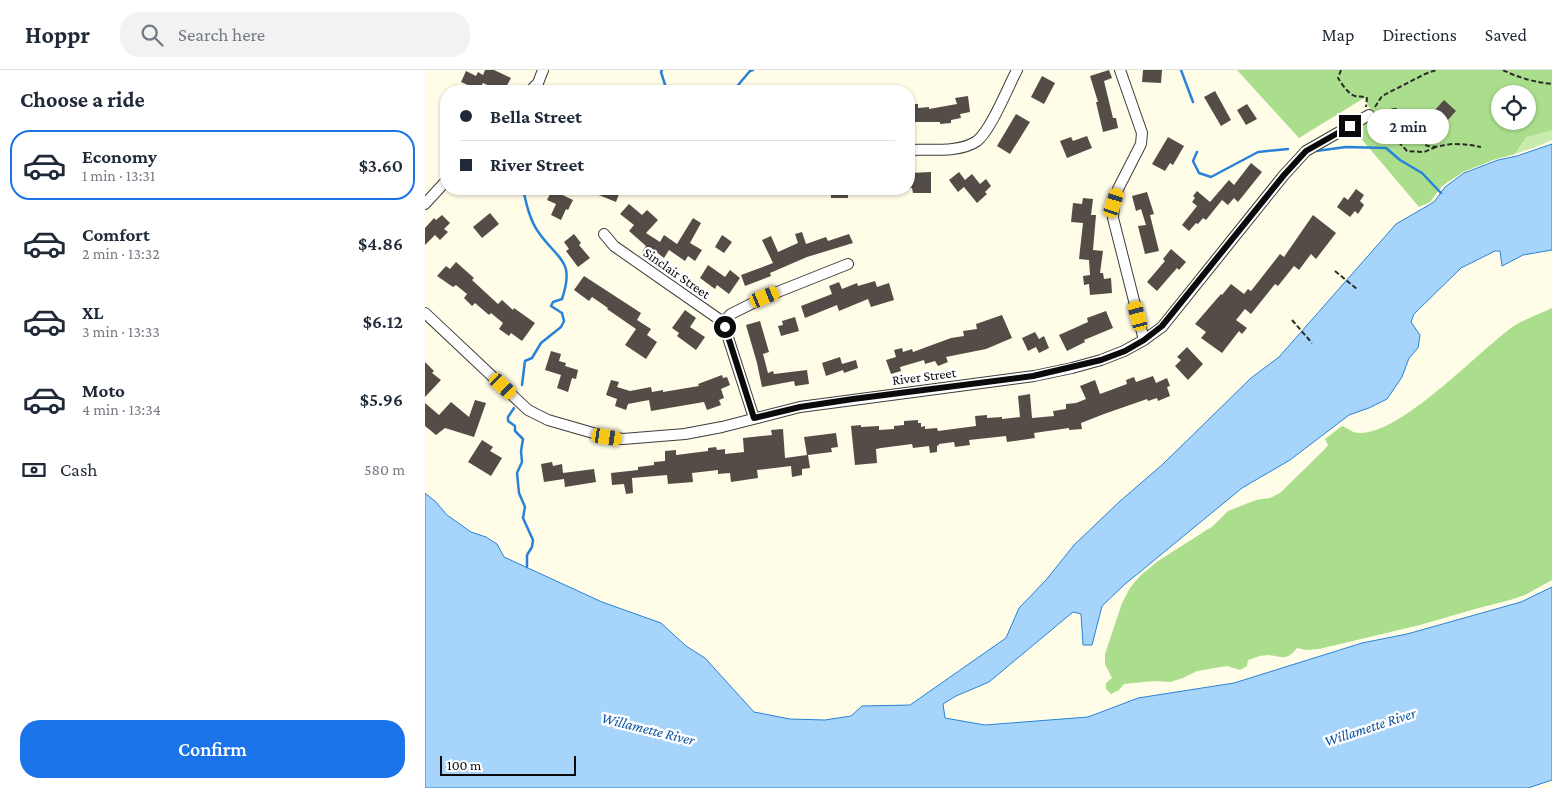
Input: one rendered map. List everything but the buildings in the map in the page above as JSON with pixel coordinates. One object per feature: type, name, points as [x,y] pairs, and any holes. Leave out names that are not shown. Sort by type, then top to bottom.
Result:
[{"type":"street","points":[[915,150],[961,147],[977,141],[986,130],[1017,70]]},
{"type":"street","points":[[1120,70],[1142,133],[1141,144],[1118,189],[1114,203],[1113,218],[1144,340]]},
{"type":"street","points":[[536,85],[538,83],[539,71]]},
{"type":"street","name":"River Street","points":[[425,313],[528,410],[548,420],[623,440],[685,434],[800,407],[1033,376],[1101,360],[1125,351],[1144,340],[1162,326],[1284,175],[1306,151],[1367,116]]},
{"type":"street","points":[[425,204],[440,188]]},
{"type":"street","name":"Sinclair Street","points":[[604,234],[614,246],[723,322]]},
{"type":"street","points":[[754,418],[723,322],[731,314],[765,297],[848,264]]},
{"type":"path","points":[[1341,70],[1338,78],[1345,88],[1355,96],[1367,98],[1367,116]]},
{"type":"path","points":[[1367,116],[1382,96],[1436,70]]},
{"type":"path","points":[[1503,70],[1519,78],[1552,84]]},
{"type":"path","points":[[1367,116],[1395,109],[1403,111],[1419,140],[1430,147],[1456,144],[1481,147]]},
{"type":"path","points":[[1367,116],[1377,120],[1407,151],[1424,152],[1437,147]]},
{"type":"path","points":[[1335,271],[1357,289]]},
{"type":"path","points":[[1293,320],[1312,343]]},
{"type":"green space","points":[[1237,70],[1552,70],[1552,130],[1527,137],[1515,154],[1493,160],[1463,172],[1442,186],[1430,202],[1419,207],[1353,129],[1374,116],[1364,98],[1299,138]]},
{"type":"green space","points":[[1552,105],[1552,140],[1515,154],[1533,130],[1536,130],[1536,126]]},
{"type":"green space","points":[[1552,308],[1552,580],[1525,595],[1510,600],[1420,625],[1319,649],[1306,650],[1297,648],[1287,657],[1268,655],[1258,657],[1248,660],[1247,666],[1240,670],[1227,666],[1197,671],[1170,682],[1155,681],[1124,684],[1119,690],[1111,694],[1106,689],[1106,683],[1112,678],[1105,664],[1105,654],[1122,603],[1130,588],[1140,576],[1158,561],[1213,526],[1228,511],[1280,493],[1325,449],[1328,445],[1325,439],[1342,426],[1359,433],[1376,430],[1395,421],[1438,391],[1511,328]]},
{"type":"water","name":"Willamette River","points":[[1552,144],[1552,250],[1523,255],[1502,266],[1500,251],[1495,251],[1461,268],[1414,314],[1411,322],[1420,335],[1418,348],[1409,358],[1402,377],[1387,399],[1349,415],[1290,460],[1242,488],[1124,585],[1102,606],[1092,645],[1083,645],[1081,614],[1073,612],[989,682],[956,696],[943,704],[945,718],[985,725],[1088,717],[1138,698],[1234,683],[1362,643],[1407,634],[1521,602],[1552,587],[1552,780],[1528,788],[425,788],[425,493],[447,515],[471,532],[486,537],[497,544],[504,557],[602,602],[661,623],[686,646],[705,658],[754,712],[790,719],[825,720],[851,716],[862,706],[910,705],[1006,638],[1019,608],[1046,580],[1074,545],[1119,502],[1163,464],[1251,378],[1279,357],[1396,224],[1434,202],[1445,187],[1464,173],[1498,160],[1517,156]]},
{"type":"waterway","points":[[662,70],[665,85]]},
{"type":"waterway","points":[[738,85],[753,70]]},
{"type":"waterway","points":[[1181,70],[1193,102]]},
{"type":"waterway","points":[[1316,151],[1346,147],[1386,148],[1400,160],[1422,173],[1441,193]]},
{"type":"waterway","points":[[1197,152],[1193,161],[1199,173],[1211,177],[1258,152],[1288,149]]},
{"type":"waterway","points":[[522,385],[525,361],[532,358],[541,343],[561,327],[564,321],[562,313],[551,306],[553,302],[562,299],[567,276],[563,262],[533,223],[524,195]]},
{"type":"waterway","points":[[514,408],[508,417],[508,421],[515,426],[515,431],[523,439],[522,462],[517,473],[519,493],[525,507],[523,518],[533,540],[532,547],[527,555],[527,567]]},
{"type":"route","points":[[725,327],[754,418],[800,407],[853,399],[1033,376],[1101,360],[1134,346],[1162,326],[1284,175],[1306,151],[1350,126]]}]
